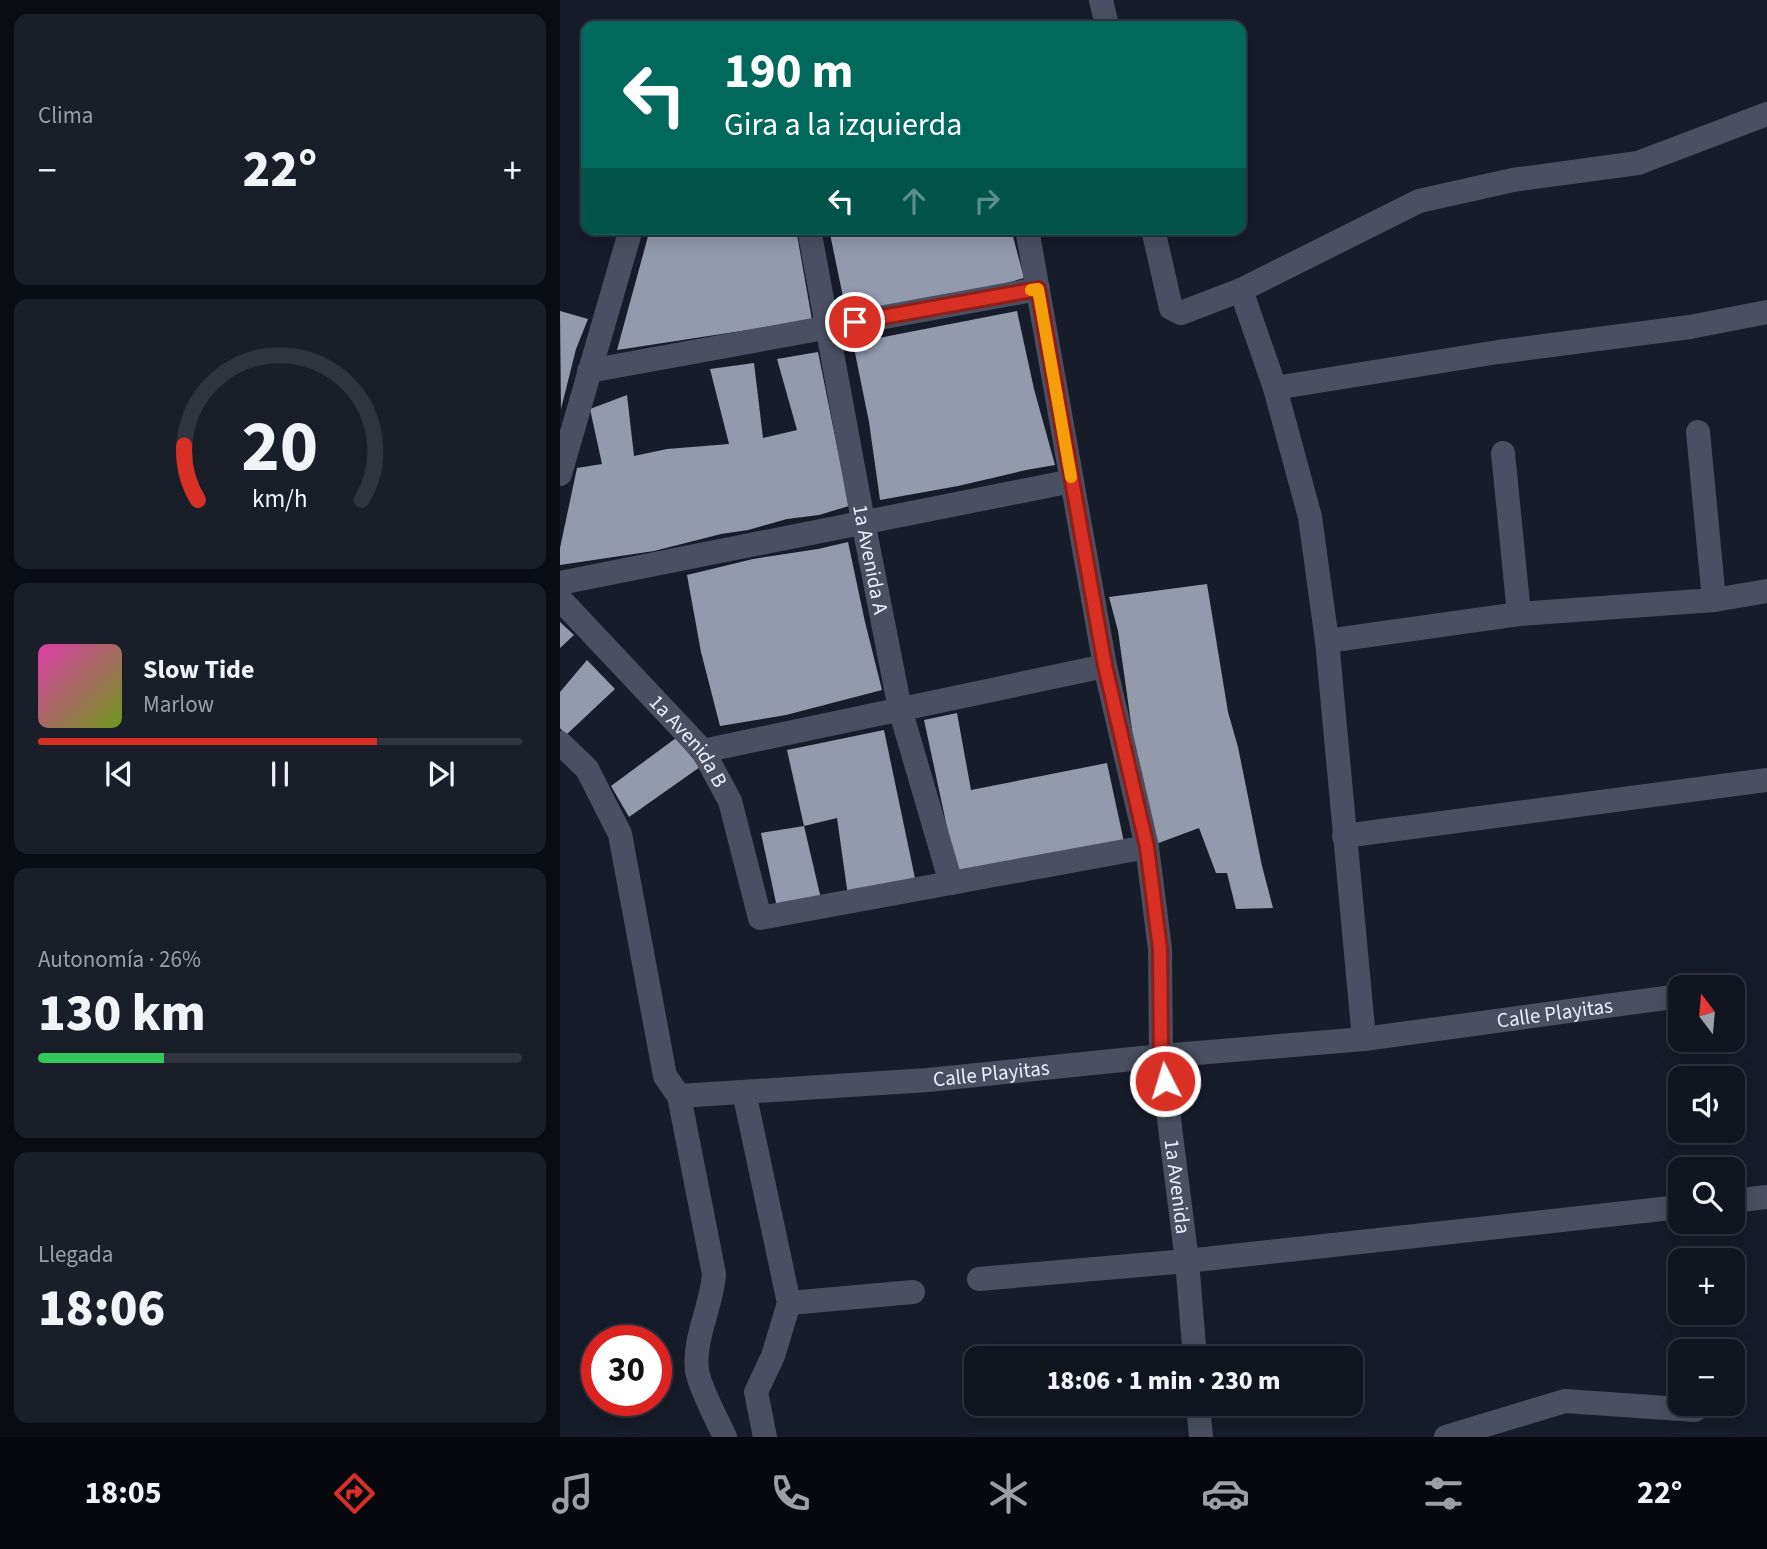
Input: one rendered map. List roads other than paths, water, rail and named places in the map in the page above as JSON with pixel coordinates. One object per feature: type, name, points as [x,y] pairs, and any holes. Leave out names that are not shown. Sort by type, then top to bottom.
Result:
[{"type":"street","points":[[1101,0],[1106,21]]},
{"type":"street","points":[[1154,235],[1171,308],[1181,313],[1241,290],[1419,201],[1513,180],[1638,163],[1767,114]]},
{"type":"street","points":[[560,474],[629,235]]},
{"type":"street","name":"1a Avenida A","points":[[811,235],[900,709],[951,883]]},
{"type":"street","name":"1a Avenida","points":[[1028,235],[1105,666],[1147,847],[1160,949],[1161,1056],[1194,1346]]},
{"type":"street","points":[[589,371],[1038,289]]},
{"type":"street","points":[[1241,290],[1275,388],[1310,517],[1327,641],[1364,1039]]},
{"type":"street","points":[[1275,388],[1498,352],[1689,327],[1767,312]]},
{"type":"street","points":[[1698,432],[1714,600]]},
{"type":"street","points":[[1503,453],[1519,614]]},
{"type":"street","points":[[560,583],[1072,481]]},
{"type":"street","points":[[1327,641],[1519,614],[1714,600],[1767,592]]},
{"type":"street","name":"1a Avenida B","points":[[560,599],[704,751],[730,801],[760,918],[951,883]]},
{"type":"street","points":[[704,751],[1105,666]]},
{"type":"street","points":[[560,743],[587,769],[620,834],[665,1076],[678,1096],[714,1273],[713,1293],[699,1341],[697,1371],[725,1437]]},
{"type":"street","points":[[1344,836],[1767,780]]},
{"type":"street","points":[[951,883],[1147,847]]},
{"type":"street","name":"Calle Playitas","points":[[678,1096],[928,1080],[1364,1039],[1668,998]]},
{"type":"street","points":[[744,1092],[789,1303],[773,1356],[756,1392],[765,1437]]},
{"type":"street","points":[[1745,1200],[1767,1197]]},
{"type":"street","points":[[979,1279],[1186,1261],[1668,1208]]},
{"type":"street","points":[[789,1303],[913,1292]]},
{"type":"street","points":[[1446,1437],[1565,1401],[1668,1408]]},
{"type":"street","points":[[1199,1416],[1201,1437]]}]
